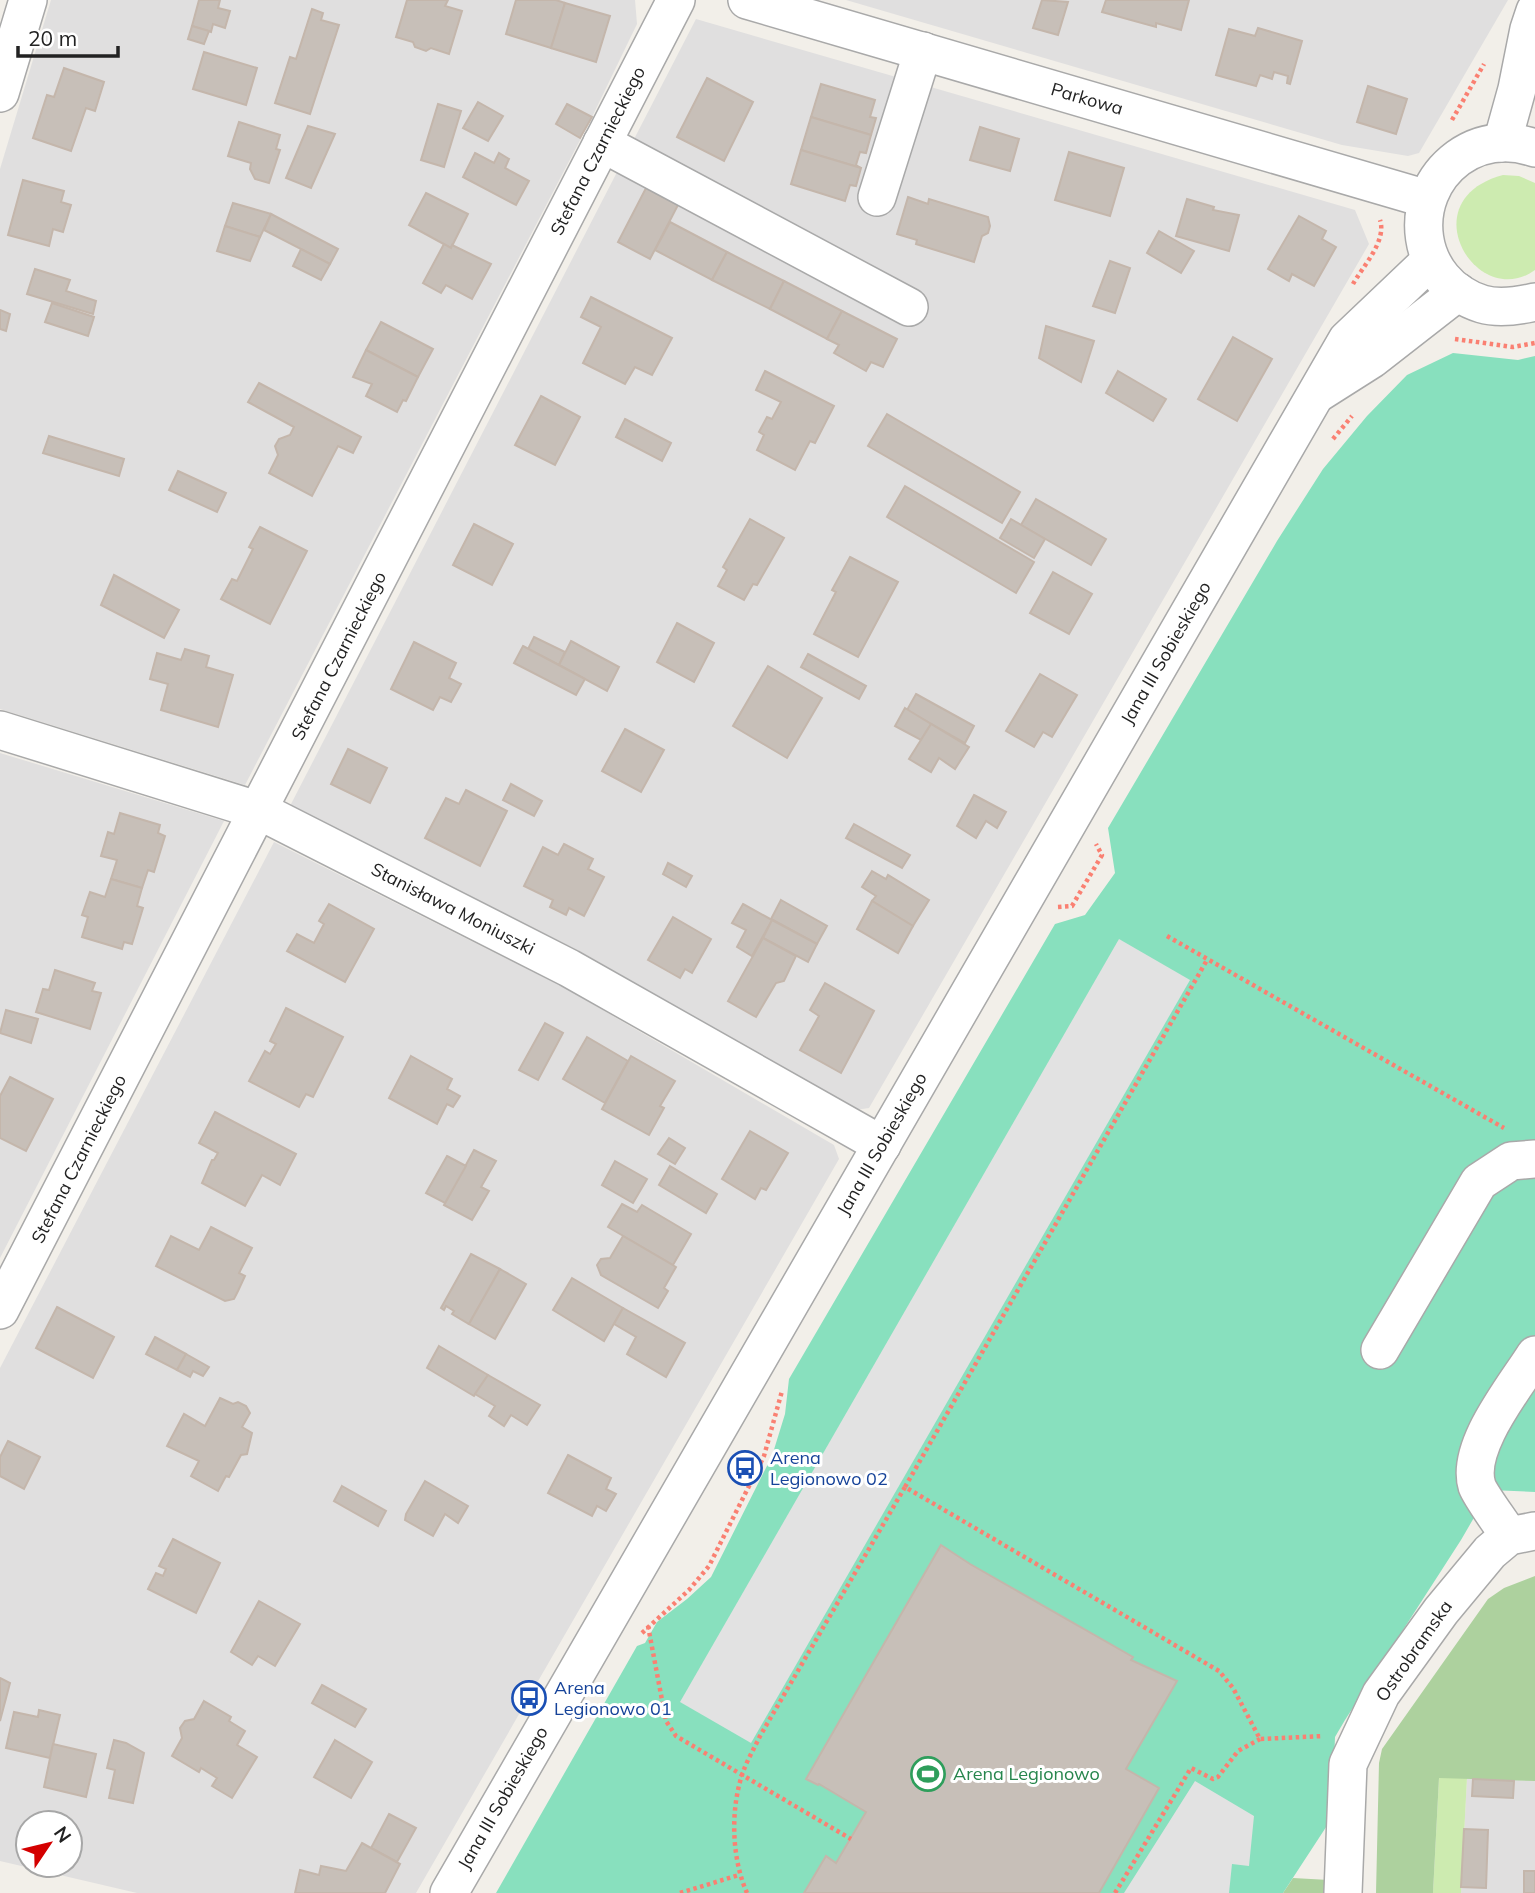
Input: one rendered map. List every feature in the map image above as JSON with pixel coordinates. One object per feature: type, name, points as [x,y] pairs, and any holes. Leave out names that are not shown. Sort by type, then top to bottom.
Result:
[{"type":"street","points":[[0,93],[28,0]]},
{"type":"street","name":"Stefana Czarnieckiego","points":[[0,1310],[260,811],[676,0]]},
{"type":"street","name":"Parkowa","points":[[747,0],[1427,199]]},
{"type":"street","points":[[1535,11],[1517,89],[1518,146],[1486,144],[1470,150],[1446,167],[1427,199],[1423,229],[1430,261],[1445,282],[1458,292],[1482,304],[1510,307],[1535,302]]},
{"type":"street","points":[[877,197],[923,51]]},
{"type":"street","points":[[602,143],[909,307]]},
{"type":"street","name":"Jana III Sobieskiego","points":[[449,1893],[1347,340],[1430,261]]},
{"type":"street","name":"Jana III Sobieskiego","points":[[1316,395],[1373,359],[1458,292]]},
{"type":"street","name":"Stanisława Moniuszki","points":[[0,730],[260,811],[569,968],[882,1145]]},
{"type":"street","points":[[1380,1350],[1479,1182],[1511,1161],[1535,1159]]},
{"type":"street","points":[[1522,1533],[1477,1486],[1477,1457],[1483,1437],[1535,1355]]},
{"type":"street","name":"Ostrobramska","points":[[1343,1893],[1348,1764],[1381,1694],[1441,1611],[1490,1552],[1522,1533]]},
{"type":"path","points":[[1452,120],[1490,53]]},
{"type":"path","points":[[1349,290],[1381,237],[1382,227],[1377,214]]},
{"type":"path","points":[[1443,341],[1457,339],[1513,347],[1535,343]]},
{"type":"path","points":[[1329,444],[1353,414]]},
{"type":"path","points":[[1079,894],[1102,855],[1094,841],[1087,853]]},
{"type":"path","points":[[1057,907],[1062,897]]},
{"type":"path","points":[[1167,936],[1511,1132]]},
{"type":"path","points":[[747,1893],[739,1875],[735,1834],[742,1776],[760,1736],[1207,960]]},
{"type":"path","points":[[635,1640],[689,1590],[709,1566],[764,1456],[784,1380]]},
{"type":"path","points":[[905,1487],[1219,1671],[1233,1688],[1260,1739]]},
{"type":"path","points":[[616,1604],[648,1626],[667,1721],[676,1736],[851,1839]]},
{"type":"path","points":[[1115,1893],[1191,1768],[1213,1779],[1218,1777],[1238,1751],[1260,1739],[1320,1737],[1331,1734],[1342,1725],[1363,1734]]},
{"type":"path","points":[[680,1893],[739,1875]]},
{"type":"shaded area","points":[[51,0],[635,0],[637,24],[592,117],[245,785],[0,709],[0,169]]},
{"type":"shaded area","points":[[846,0],[1508,0],[1419,153],[1408,156],[1342,145]]},
{"type":"shaded area","points":[[696,19],[1355,210],[1369,244],[869,1108],[855,1110],[585,954],[290,806]]},
{"type":"shaded area","points":[[0,753],[224,821],[0,1258]]},
{"type":"shaded area","points":[[274,842],[565,988],[834,1145],[839,1159],[416,1893],[137,1893],[77,1879],[84,1879],[84,1809],[14,1809],[14,1864],[0,1861],[0,1368]]},
{"type":"shaded area","points":[[1119,939],[1190,980],[751,1743],[680,1702]]},
{"type":"shaded area","points":[[1467,1778],[1535,1781],[1535,1893],[1461,1893]]},
{"type":"shaded area","points":[[1195,1781],[1254,1816],[1249,1866],[1232,1864],[1229,1893],[1124,1893]]},
{"type":"green space","points":[[1503,175],[1519,176],[1535,183],[1535,270],[1513,279],[1492,276],[1475,265],[1462,248],[1457,227],[1460,206],[1475,188]]},
{"type":"green space","points":[[1453,353],[1518,360],[1535,356],[1535,1492],[1490,1490],[1461,1540],[1345,1720],[1335,1737],[1332,1818],[1283,1893],[496,1893],[637,1646],[645,1643],[657,1622],[711,1577],[772,1456],[785,1414],[789,1379],[1055,924],[1085,915],[1115,873],[1108,828],[1277,541],[1323,469],[1367,416],[1407,375]]},
{"type":"green space","points":[[1535,1576],[1535,1781],[1439,1778],[1433,1893],[1376,1893],[1379,1763],[1382,1749],[1488,1599],[1504,1588]]},
{"type":"green space","points":[[1439,1778],[1467,1778],[1461,1893],[1433,1893]]},
{"type":"green space","points":[[1293,1878],[1329,1880],[1328,1893],[1283,1893]]},
{"type":"building","points":[[199,0],[220,0],[218,8],[230,11],[225,28],[213,24],[211,32],[192,26]]},
{"type":"building","points":[[407,0],[448,0],[445,6],[462,11],[449,54],[431,48],[426,51],[415,47],[413,42],[396,37]]},
{"type":"building","points":[[516,0],[556,0],[565,3],[551,48],[506,34]]},
{"type":"building","points":[[1042,0],[1068,2],[1058,35],[1033,28]]},
{"type":"building","points":[[1106,0],[1189,0],[1181,30],[1156,23],[1156,27],[1102,12]]},
{"type":"building","points":[[565,3],[610,16],[596,62],[551,48]]},
{"type":"building","points":[[312,9],[323,13],[321,20],[339,25],[310,114],[275,103],[290,57],[296,59]]},
{"type":"building","points":[[192,26],[209,31],[204,44],[188,39]]},
{"type":"building","points":[[1258,28],[1302,41],[1290,84],[1287,83],[1288,76],[1274,72],[1272,79],[1260,75],[1256,86],[1216,75],[1229,29],[1255,36]]},
{"type":"building","points":[[204,52],[257,68],[246,105],[193,89]]},
{"type":"building","points":[[64,68],[104,82],[95,111],[86,108],[71,151],[33,138],[47,95],[54,97]]},
{"type":"building","points":[[707,78],[753,102],[724,161],[677,137]]},
{"type":"building","points":[[821,84],[875,100],[870,117],[876,118],[871,135],[811,117]]},
{"type":"building","points":[[1368,86],[1407,99],[1396,134],[1357,122]]},
{"type":"building","points":[[478,102],[503,116],[488,141],[463,128]]},
{"type":"building","points":[[438,104],[461,111],[444,167],[421,160]]},
{"type":"building","points":[[567,104],[592,117],[580,138],[556,124]]},
{"type":"building","points":[[811,117],[871,135],[866,153],[860,152],[856,165],[861,168],[801,150]]},
{"type":"building","points":[[239,122],[280,135],[276,149],[280,150],[269,183],[255,179],[250,169],[251,163],[228,156]]},
{"type":"building","points":[[308,126],[335,134],[311,188],[286,178]]},
{"type":"building","points":[[980,127],[1019,139],[1010,171],[970,160]]},
{"type":"building","points":[[801,150],[861,168],[856,186],[850,185],[845,201],[791,184]]},
{"type":"building","points":[[1069,152],[1124,168],[1110,216],[1055,200]]},
{"type":"building","points":[[475,153],[494,163],[499,153],[509,159],[505,168],[529,181],[516,205],[463,177]]},
{"type":"building","points":[[23,180],[64,191],[61,202],[71,205],[63,232],[53,229],[49,246],[8,235]]},
{"type":"building","points":[[646,188],[678,205],[650,259],[618,242]]},
{"type":"building","points":[[426,193],[468,214],[451,248],[409,225]]},
{"type":"building","points":[[908,197],[928,204],[929,199],[988,217],[988,233],[982,236],[974,262],[916,244],[917,240],[897,234]]},
{"type":"building","points":[[1187,199],[1214,207],[1213,210],[1239,215],[1229,251],[1176,236]]},
{"type":"building","points":[[233,203],[271,214],[260,237],[225,226]]},
{"type":"building","points":[[271,214],[338,249],[330,264],[264,230]]},
{"type":"building","points":[[1299,216],[1326,231],[1322,239],[1336,247],[1314,286],[1292,274],[1289,281],[1268,269]]},
{"type":"building","points":[[670,222],[727,252],[712,280],[655,250]]},
{"type":"building","points":[[225,226],[260,237],[250,261],[217,251]]},
{"type":"building","points":[[1159,231],[1194,251],[1181,273],[1147,253]]},
{"type":"building","points":[[444,244],[451,248],[452,245],[491,264],[472,299],[446,285],[441,293],[423,283]]},
{"type":"building","points":[[301,249],[330,264],[321,280],[293,266]]},
{"type":"building","points":[[727,252],[784,281],[770,309],[712,280]]},
{"type":"building","points":[[1110,261],[1130,268],[1115,313],[1093,306]]},
{"type":"building","points":[[35,269],[70,280],[66,291],[96,301],[93,314],[27,294]]},
{"type":"building","points":[[784,281],[842,311],[827,339],[770,309]]},
{"type":"building","points":[[591,297],[672,338],[652,375],[635,367],[625,384],[583,363],[601,327],[581,317]]},
{"type":"building","points":[[52,303],[94,317],[88,336],[45,322]]},
{"type":"building","points":[[0,310],[10,314],[6,331],[0,329]]},
{"type":"building","points":[[842,311],[897,339],[883,367],[871,362],[866,371],[834,353],[839,345],[827,339]]},
{"type":"building","points":[[381,322],[433,349],[418,377],[366,350]]},
{"type":"building","points":[[1046,326],[1094,341],[1081,382],[1039,358]]},
{"type":"building","points":[[1233,337],[1272,359],[1237,421],[1198,399]]},
{"type":"building","points":[[366,350],[418,377],[397,412],[366,396],[372,384],[353,377]]},
{"type":"building","points":[[765,371],[834,406],[815,443],[810,441],[795,470],[757,450],[764,435],[759,432],[767,417],[772,419],[781,402],[756,390]]},
{"type":"building","points":[[1118,371],[1166,399],[1153,421],[1106,393]]},
{"type":"building","points":[[259,383],[361,437],[353,453],[338,446],[312,496],[269,473],[278,455],[275,446],[279,439],[290,435],[294,427],[248,402]]},
{"type":"building","points":[[541,396],[580,417],[555,465],[515,445]]},
{"type":"building","points":[[887,414],[1020,492],[1002,523],[868,446]]},
{"type":"building","points":[[625,419],[671,443],[662,461],[616,437]]},
{"type":"building","points":[[49,436],[124,459],[119,476],[43,453]]},
{"type":"building","points":[[178,471],[226,493],[217,512],[169,490]]},
{"type":"building","points":[[905,486],[1034,562],[1016,593],[887,517]]},
{"type":"building","points":[[1036,499],[1106,539],[1091,565],[1021,525]]},
{"type":"building","points":[[750,519],[784,538],[757,585],[753,584],[744,600],[718,586],[727,570],[723,567]]},
{"type":"building","points":[[1011,519],[1045,539],[1034,558],[1000,538]]},
{"type":"building","points":[[474,524],[513,544],[492,585],[453,565]]},
{"type":"building","points":[[260,527],[307,551],[270,624],[221,599],[232,579],[237,581],[253,549],[249,547]]},
{"type":"building","points":[[850,557],[898,582],[858,657],[814,634],[836,592],[832,590]]},
{"type":"building","points":[[1053,572],[1092,594],[1069,634],[1030,613]]},
{"type":"building","points":[[114,575],[179,610],[164,638],[101,605]]},
{"type":"building","points":[[677,623],[714,643],[694,682],[657,662]]},
{"type":"building","points":[[534,637],[565,652],[559,665],[528,649]]},
{"type":"building","points":[[571,641],[619,667],[607,691],[559,665]]},
{"type":"building","points":[[414,642],[456,663],[449,678],[461,684],[451,702],[440,697],[433,710],[391,689]]},
{"type":"building","points":[[523,646],[585,679],[576,695],[514,663]]},
{"type":"building","points":[[185,649],[209,656],[206,667],[233,675],[218,727],[161,710],[168,684],[150,679],[157,653],[181,660]]},
{"type":"building","points":[[808,654],[866,686],[859,699],[801,667]]},
{"type":"building","points":[[768,666],[822,698],[787,758],[733,726]]},
{"type":"building","points":[[1040,674],[1077,695],[1052,737],[1043,732],[1034,747],[1006,731]]},
{"type":"building","points":[[916,694],[974,726],[965,743],[907,710]]},
{"type":"building","points":[[905,708],[931,724],[921,740],[895,726]]},
{"type":"building","points":[[931,724],[969,747],[955,769],[939,758],[931,772],[909,759]]},
{"type":"building","points":[[625,729],[664,750],[641,792],[602,771]]},
{"type":"building","points":[[348,749],[387,768],[370,803],[331,784]]},
{"type":"building","points":[[511,784],[542,801],[534,816],[503,800]]},
{"type":"building","points":[[466,790],[507,811],[480,866],[425,838],[446,798],[459,804]]},
{"type":"building","points":[[974,795],[1006,812],[997,828],[986,821],[976,838],[957,826]]},
{"type":"building","points":[[120,813],[160,825],[158,833],[165,836],[154,872],[148,870],[142,888],[111,879],[117,860],[101,856],[108,832],[114,834]]},
{"type":"building","points":[[854,824],[910,855],[902,868],[846,838]]},
{"type":"building","points":[[564,844],[593,859],[588,869],[604,877],[584,916],[569,908],[566,915],[550,907],[553,900],[524,886],[543,847],[558,855]]},
{"type":"building","points":[[668,863],[692,876],[686,887],[663,874]]},
{"type":"building","points":[[872,871],[886,879],[888,875],[929,900],[913,926],[872,901],[876,896],[862,887]]},
{"type":"building","points":[[111,879],[142,888],[137,906],[143,908],[132,944],[124,942],[122,949],[82,937],[88,917],[82,915],[90,892],[105,897]]},
{"type":"building","points":[[781,900],[827,926],[817,944],[771,919]]},
{"type":"building","points":[[872,901],[913,926],[898,953],[857,929]]},
{"type":"building","points":[[329,904],[374,929],[345,982],[287,951],[297,934],[314,943],[324,924],[319,921]]},
{"type":"building","points":[[743,904],[772,920],[752,956],[737,947],[746,930],[732,923]]},
{"type":"building","points":[[673,917],[711,939],[692,973],[685,969],[680,978],[648,960]]},
{"type":"building","points":[[772,920],[817,944],[808,962],[763,938]]},
{"type":"building","points":[[763,938],[796,956],[784,981],[776,983],[756,1017],[728,1001]]},
{"type":"building","points":[[55,970],[95,983],[92,991],[101,993],[90,1029],[36,1012],[43,989],[49,990]]},
{"type":"building","points":[[825,983],[874,1011],[841,1073],[800,1050],[819,1016],[810,1010]]},
{"type":"building","points":[[286,1008],[343,1037],[313,1097],[306,1094],[299,1107],[249,1081],[265,1051],[270,1054],[276,1044],[270,1041]]},
{"type":"building","points":[[6,1010],[38,1019],[31,1043],[0,1033]]},
{"type":"building","points":[[545,1023],[563,1033],[538,1080],[519,1070]]},
{"type":"building","points":[[587,1037],[628,1061],[605,1103],[563,1079]]},
{"type":"building","points":[[411,1056],[452,1079],[447,1089],[460,1096],[453,1107],[447,1104],[437,1124],[389,1098]]},
{"type":"building","points":[[631,1056],[675,1081],[660,1106],[664,1108],[649,1135],[602,1109]]},
{"type":"building","points":[[10,1077],[53,1099],[26,1151],[0,1138],[0,1096]]},
{"type":"building","points":[[215,1112],[296,1154],[280,1185],[262,1175],[245,1206],[202,1183],[218,1153],[199,1143]]},
{"type":"building","points":[[750,1131],[788,1153],[766,1190],[761,1188],[755,1199],[722,1179]]},
{"type":"building","points":[[669,1138],[685,1148],[675,1164],[658,1154]]},
{"type":"building","points":[[474,1150],[496,1161],[481,1187],[489,1191],[472,1220],[444,1205]]},
{"type":"building","points":[[447,1156],[466,1166],[445,1203],[426,1193]]},
{"type":"building","points":[[615,1161],[647,1179],[633,1203],[602,1185]]},
{"type":"building","points":[[670,1166],[717,1194],[706,1213],[659,1185]]},
{"type":"building","points":[[622,1204],[637,1212],[642,1205],[691,1234],[673,1265],[608,1227]]},
{"type":"building","points":[[211,1227],[252,1248],[239,1273],[245,1276],[234,1299],[225,1301],[156,1266],[171,1236],[199,1250]]},
{"type":"building","points":[[623,1236],[676,1267],[664,1288],[668,1291],[658,1308],[601,1275],[597,1265],[601,1259],[610,1258]]},
{"type":"building","points":[[471,1254],[500,1269],[469,1324],[452,1314],[454,1311],[446,1306],[444,1310],[441,1308]]},
{"type":"building","points":[[500,1269],[526,1284],[495,1339],[469,1324]]},
{"type":"building","points":[[572,1278],[623,1308],[604,1341],[553,1310]]},
{"type":"building","points":[[57,1307],[114,1337],[93,1378],[36,1348]]},
{"type":"building","points":[[623,1308],[685,1343],[666,1377],[627,1354],[636,1337],[614,1324]]},
{"type":"building","points":[[155,1337],[186,1354],[177,1370],[146,1354]]},
{"type":"building","points":[[439,1346],[488,1375],[474,1396],[427,1368]]},
{"type":"building","points":[[186,1354],[209,1367],[203,1376],[193,1371],[190,1377],[177,1370]]},
{"type":"building","points":[[488,1375],[540,1405],[527,1425],[511,1415],[504,1426],[489,1416],[495,1406],[475,1394]]},
{"type":"building","points":[[220,1398],[246,1406],[250,1413],[242,1427],[252,1433],[247,1454],[241,1455],[218,1491],[191,1476],[199,1461],[167,1446],[184,1414],[205,1426]]},
{"type":"building","points":[[8,1441],[40,1457],[24,1489],[0,1476],[0,1457]]},
{"type":"building","points":[[568,1455],[611,1478],[606,1489],[616,1494],[606,1511],[597,1506],[592,1516],[548,1493]]},
{"type":"building","points":[[425,1481],[468,1506],[458,1523],[445,1514],[433,1536],[405,1520]]},
{"type":"building","points":[[342,1486],[386,1511],[378,1526],[334,1501]]},
{"type":"building","points":[[173,1539],[220,1563],[196,1613],[148,1589],[156,1573],[163,1576],[166,1569],[159,1566]]},
{"type":"building","name":"Arena Legionowo","points":[[941,1545],[1133,1657],[1131,1660],[1177,1681],[1126,1769],[1159,1788],[1099,1893],[804,1893],[826,1856],[836,1863],[866,1812],[806,1779]]},
{"type":"building","points":[[259,1601],[300,1624],[275,1666],[258,1656],[252,1665],[231,1652]]},
{"type":"building","points":[[0,1678],[10,1683],[0,1721]]},
{"type":"building","points":[[322,1685],[366,1709],[355,1727],[312,1703]]},
{"type":"building","points":[[204,1701],[231,1717],[229,1721],[245,1731],[237,1745],[257,1757],[232,1798],[212,1786],[217,1778],[201,1768],[199,1772],[172,1756],[182,1738],[180,1728],[185,1721],[194,1719]]},
{"type":"building","points":[[39,1710],[60,1715],[50,1758],[6,1748],[14,1712],[38,1717]]},
{"type":"building","points":[[114,1740],[144,1753],[133,1803],[109,1798],[115,1770],[107,1768]]},
{"type":"building","points":[[335,1740],[372,1762],[351,1798],[314,1777]]},
{"type":"building","points":[[53,1744],[96,1754],[86,1797],[44,1787]]},
{"type":"building","points":[[1473,1779],[1514,1781],[1513,1798],[1472,1796]]},
{"type":"building","points":[[389,1814],[416,1828],[397,1862],[371,1848]]},
{"type":"building","points":[[1464,1829],[1488,1830],[1486,1888],[1461,1887]]},
{"type":"building","points":[[362,1843],[400,1864],[385,1893],[295,1893],[300,1870],[319,1875],[321,1866],[346,1871]]},
{"type":"building","points":[[1524,1871],[1535,1871],[1535,1893],[1524,1893]]},
{"type":"place","name":"Arena Legionowo 02","points":[[745,1468]]},
{"type":"place","name":"Arena Legionowo 01","points":[[529,1698]]},
{"type":"place","name":"Arena Legionowo","points":[[928,1774]]}]
